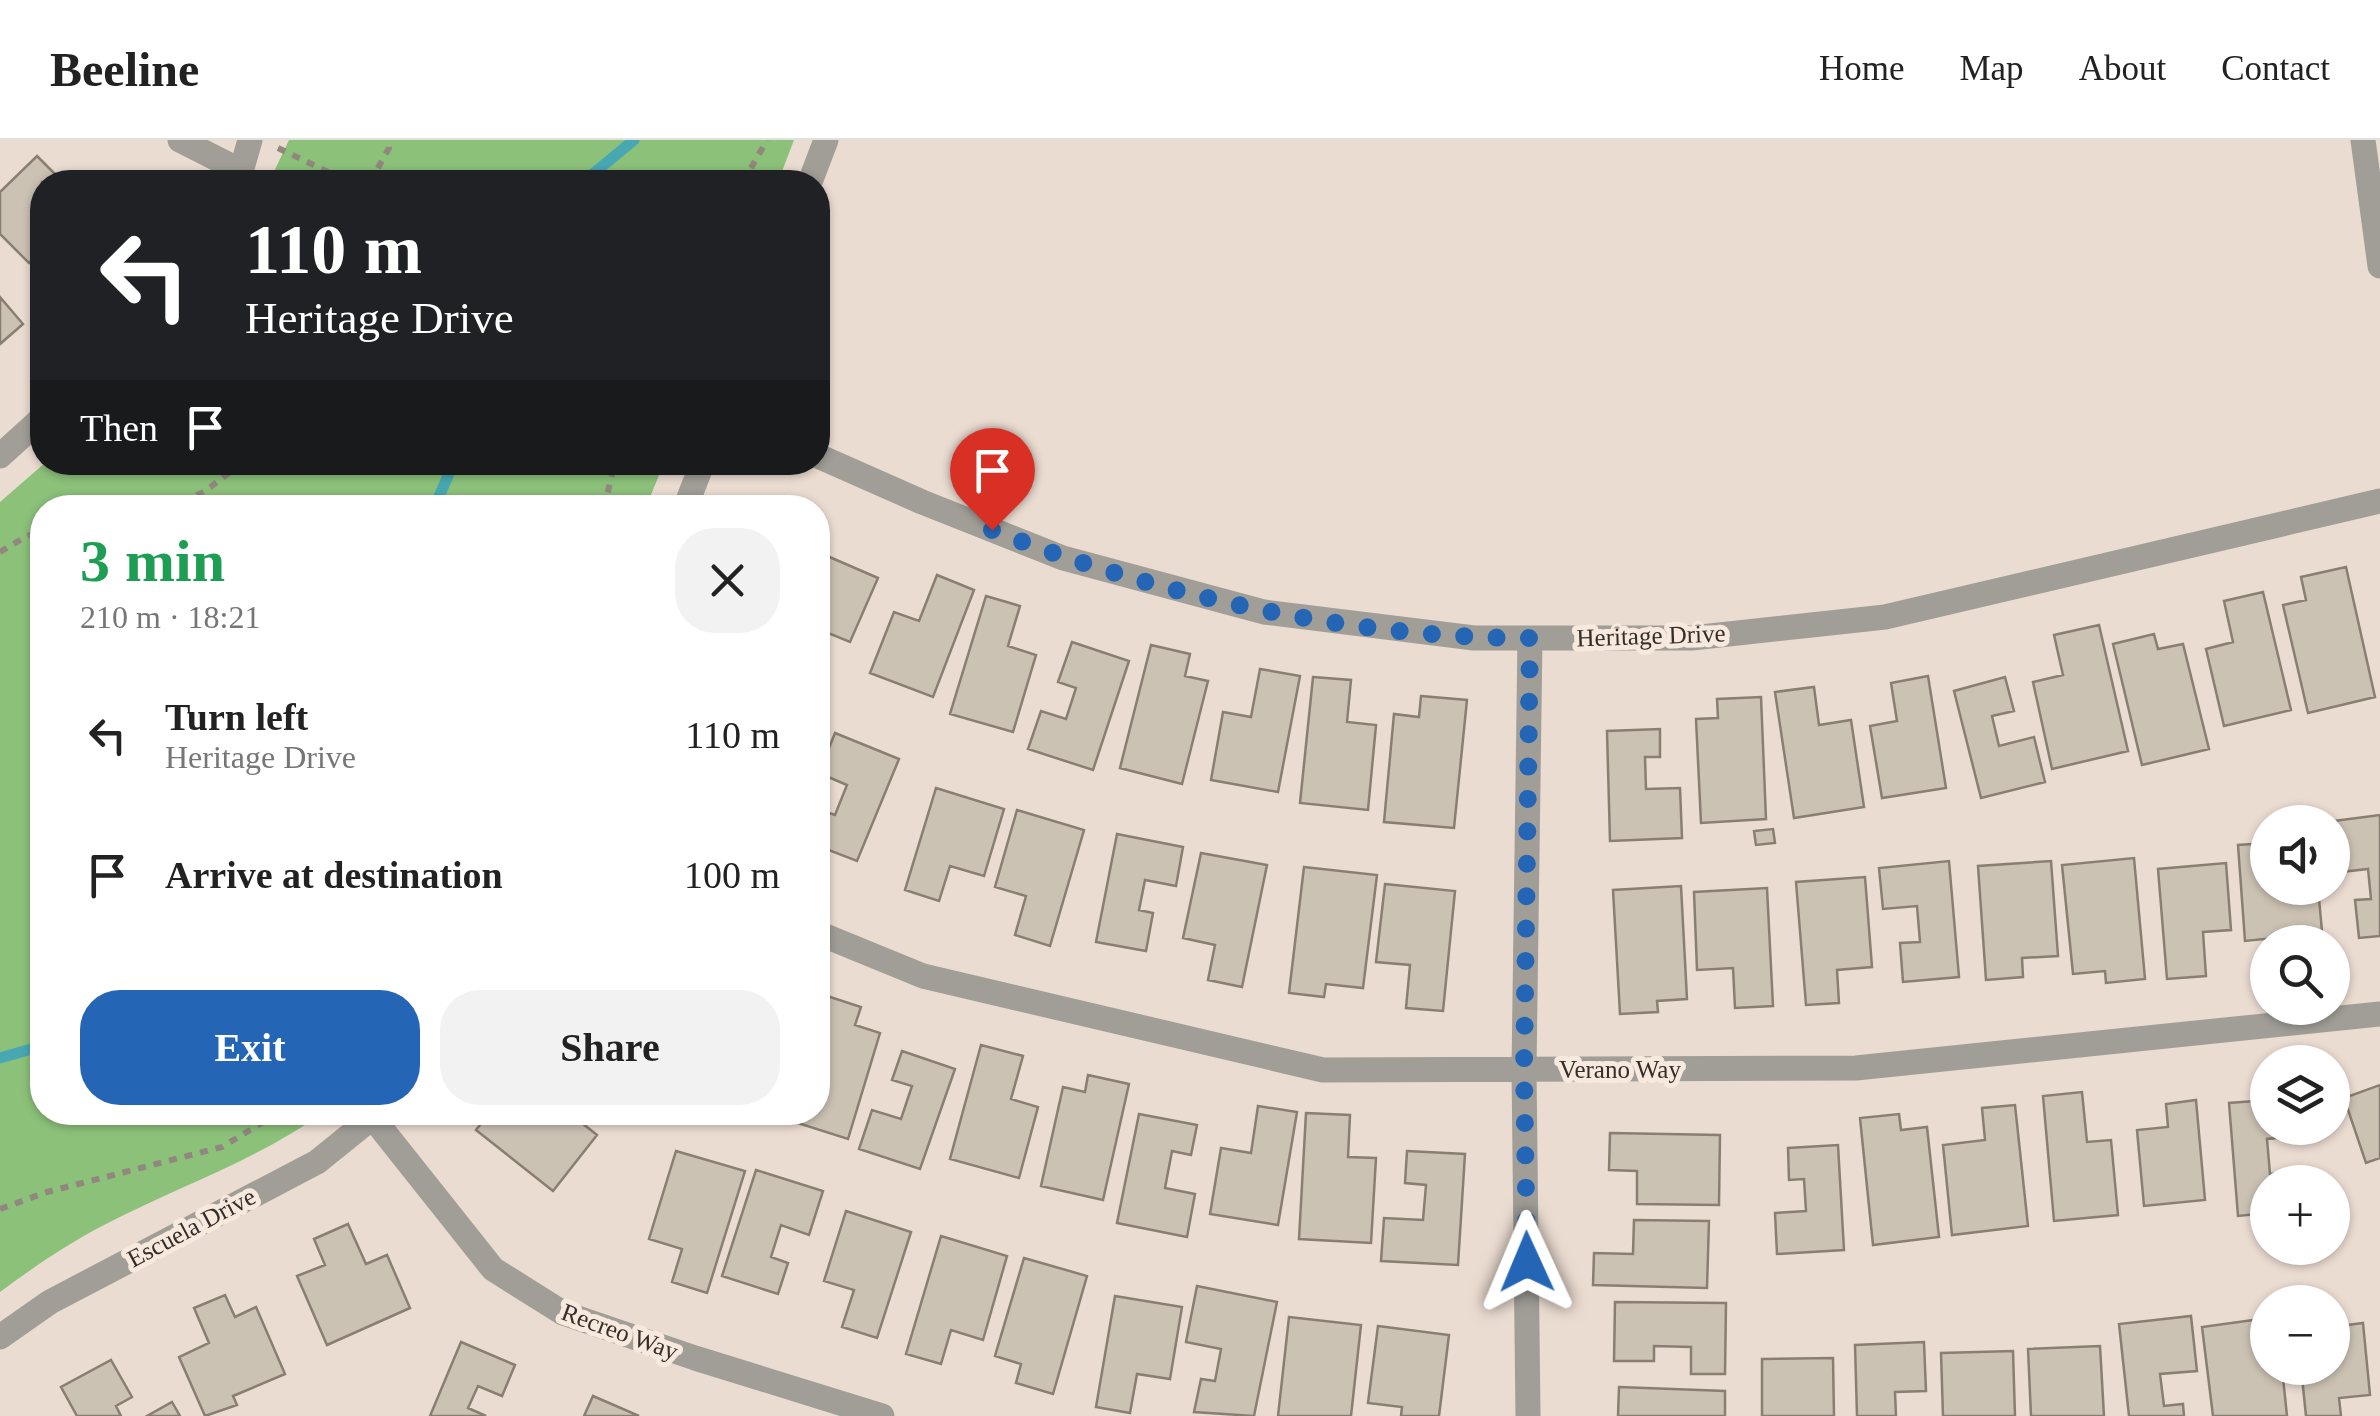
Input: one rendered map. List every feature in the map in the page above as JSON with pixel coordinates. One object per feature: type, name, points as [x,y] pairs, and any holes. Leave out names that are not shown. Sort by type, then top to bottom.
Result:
[{"type":"street","points":[[180,140],[228,170]]},
{"type":"street","points":[[241,170],[250,140]]},
{"type":"street","points":[[815,170],[826,140]]},
{"type":"street","points":[[2363,140],[2380,266]]},
{"type":"street","points":[[0,456],[30,429]]},
{"type":"street","name":"Heritage Drive","points":[[830,461],[1064,558],[1264,612],[1474,638],[1692,638],[1885,617],[2380,500]]},
{"type":"street","points":[[1528,1416],[1524,1069],[1530,638]]},
{"type":"street","name":"Verano Way","points":[[830,938],[923,976],[1323,1070],[1856,1068],[2380,1014]]},
{"type":"street","name":"Escuela Drive","points":[[0,1337],[50,1302],[316,1162],[364,1125]]},
{"type":"street","name":"Recreo Way","points":[[383,1125],[493,1269],[563,1313],[882,1416]]},
{"type":"path","points":[[263,140],[324,170]]},
{"type":"path","points":[[377,170],[389,148],[388,140]]},
{"type":"path","points":[[751,170],[767,140]]},
{"type":"path","points":[[197,495],[226,475]]},
{"type":"path","points":[[0,552],[30,535]]},
{"type":"path","points":[[0,1209],[48,1192],[222,1147],[258,1125]]},
{"type":"green space","points":[[289,140],[794,140],[783,170],[275,170]]},
{"type":"green space","points":[[31,475],[659,475],[651,495],[30,495],[30,1125],[305,1125],[243,1160],[90,1232],[0,1292],[0,502]]},
{"type":"building","points":[[37,156],[51,170],[30,170],[29,263],[0,234],[0,192]]},
{"type":"building","points":[[0,297],[23,324],[0,344]]},
{"type":"building","points":[[830,557],[878,578],[850,642],[830,634]]},
{"type":"building","points":[[2346,567],[2375,697],[2308,713],[2283,605],[2306,600],[2301,577]]},
{"type":"building","points":[[937,575],[974,590],[933,697],[870,673],[894,612],[919,621]]},
{"type":"building","points":[[2263,592],[2291,710],[2224,726],[2206,649],[2233,642],[2224,601]]},
{"type":"building","points":[[986,596],[1020,606],[1008,646],[1036,655],[1013,732],[950,714]]},
{"type":"building","points":[[2099,625],[2128,751],[2052,769],[2033,682],[2063,675],[2054,635]]},
{"type":"building","points":[[2154,634],[2158,649],[2183,644],[2209,749],[2142,765],[2113,644]]},
{"type":"building","points":[[1072,642],[1129,661],[1093,770],[1028,749],[1041,711],[1066,719],[1076,688],[1058,682]]},
{"type":"building","points":[[1151,645],[1190,654],[1185,676],[1208,681],[1182,784],[1120,768]]},
{"type":"building","points":[[1260,669],[1300,676],[1278,792],[1211,780],[1223,712],[1251,717]]},
{"type":"building","points":[[1928,676],[1946,788],[1882,798],[1870,726],[1897,721],[1891,683]]},
{"type":"building","points":[[1313,677],[1351,680],[1347,722],[1376,725],[1368,810],[1300,803]]},
{"type":"building","points":[[2005,677],[2014,711],[1992,716],[1999,746],[2034,737],[2045,782],[1981,798],[1954,691]]},
{"type":"building","points":[[1814,687],[1819,725],[1851,720],[1864,807],[1794,818],[1775,692]]},
{"type":"building","points":[[1421,696],[1467,700],[1454,828],[1384,822],[1394,714],[1419,717]]},
{"type":"building","points":[[1761,697],[1766,819],[1701,823],[1696,719],[1718,718],[1717,699]]},
{"type":"building","points":[[1660,729],[1660,757],[1645,757],[1646,789],[1680,788],[1682,838],[1610,841],[1607,731]]},
{"type":"building","points":[[835,733],[899,759],[857,861],[830,851],[830,813],[835,815],[847,785],[830,778],[830,746]]},
{"type":"building","points":[[936,788],[1004,809],[984,876],[950,866],[939,901],[905,890]]},
{"type":"building","points":[[1017,810],[1084,830],[1050,946],[1015,935],[1026,896],[995,887]]},
{"type":"building","points":[[2380,815],[2380,936],[2359,938],[2355,900],[2371,899],[2368,869],[2350,871],[2350,819]]},
{"type":"building","points":[[1773,829],[1775,843],[1756,845],[1754,831]]},
{"type":"building","points":[[1117,834],[1183,847],[1176,886],[1145,880],[1139,910],[1153,913],[1146,951],[1096,942]]},
{"type":"building","points":[[2250,844],[2250,905],[2320,905],[2321,925],[2250,925],[2250,940],[2245,941],[2238,845]]},
{"type":"building","points":[[1201,853],[1267,865],[1242,987],[1208,980],[1215,945],[1183,938]]},
{"type":"building","points":[[2134,858],[2145,979],[2106,983],[2105,971],[2073,974],[2062,865]]},
{"type":"building","points":[[1949,861],[1959,977],[1903,982],[1900,943],[1920,942],[1917,906],[1883,909],[1879,868]]},
{"type":"building","points":[[2051,861],[2058,956],[2022,958],[2023,977],[1986,980],[1978,866]]},
{"type":"building","points":[[2226,863],[2231,930],[2203,932],[2206,976],[2167,979],[2158,869]]},
{"type":"building","points":[[1304,867],[1377,875],[1363,988],[1326,984],[1324,997],[1289,993]]},
{"type":"building","points":[[1865,877],[1872,967],[1837,970],[1839,1003],[1806,1005],[1796,882]]},
{"type":"building","points":[[1385,884],[1455,891],[1443,1011],[1406,1008],[1410,965],[1376,962]]},
{"type":"building","points":[[1681,886],[1687,999],[1657,1001],[1658,1012],[1620,1014],[1613,890]]},
{"type":"building","points":[[1767,888],[1773,1006],[1735,1008],[1733,968],[1697,970],[1694,892]]},
{"type":"building","points":[[830,997],[861,1007],[855,1025],[880,1033],[848,1139],[804,1125],[830,1125]]},
{"type":"building","points":[[981,1045],[1023,1056],[1011,1099],[1038,1107],[1019,1178],[950,1159]]},
{"type":"building","points":[[902,1051],[955,1069],[920,1169],[859,1149],[872,1110],[901,1119],[912,1086],[892,1080]]},
{"type":"building","points":[[1088,1075],[1129,1084],[1103,1200],[1041,1186],[1063,1087],[1085,1092]]},
{"type":"building","points":[[2380,1085],[2380,1158],[2366,1163],[2350,1116],[2350,1096]]},
{"type":"building","points":[[2082,1092],[2087,1142],[2111,1140],[2118,1215],[2054,1221],[2043,1096]]},
{"type":"building","points":[[2196,1100],[2205,1200],[2144,1206],[2137,1130],[2168,1127],[2166,1104]]},
{"type":"building","points":[[2250,1101],[2250,1145],[2268,1145],[2269,1165],[2250,1165],[2250,1215],[2238,1216],[2229,1103]]},
{"type":"building","points":[[2015,1105],[2028,1226],[1952,1235],[1943,1145],[1985,1140],[1982,1108]]},
{"type":"building","points":[[1258,1106],[1297,1112],[1278,1225],[1210,1214],[1221,1148],[1251,1153]]},
{"type":"building","points":[[1306,1113],[1350,1115],[1348,1157],[1376,1158],[1371,1243],[1299,1239]]},
{"type":"building","points":[[1139,1114],[1197,1125],[1191,1155],[1172,1151],[1165,1188],[1195,1194],[1187,1237],[1117,1223]]},
{"type":"building","points":[[1899,1114],[1901,1130],[1927,1127],[1939,1237],[1873,1245],[1860,1118]]},
{"type":"building","points":[[480,1125],[584,1125],[597,1135],[553,1191],[476,1130]]},
{"type":"building","points":[[1610,1133],[1720,1135],[1719,1205],[1637,1204],[1637,1171],[1609,1170]]},
{"type":"building","points":[[1838,1145],[1844,1250],[1777,1254],[1775,1213],[1806,1211],[1804,1179],[1789,1180],[1788,1148]]},
{"type":"building","points":[[676,1151],[745,1171],[707,1293],[672,1282],[682,1249],[649,1239]]},
{"type":"building","points":[[1407,1151],[1465,1154],[1458,1265],[1381,1261],[1384,1218],[1423,1220],[1426,1185],[1405,1183]]},
{"type":"building","points":[[756,1170],[823,1191],[809,1235],[781,1225],[771,1257],[788,1263],[778,1294],[722,1276]]},
{"type":"building","points":[[846,1211],[911,1232],[877,1338],[842,1327],[854,1290],[824,1281]]},
{"type":"building","points":[[1634,1220],[1709,1221],[1707,1288],[1593,1285],[1594,1253],[1633,1254]]},
{"type":"building","points":[[348,1224],[366,1264],[387,1255],[410,1308],[327,1345],[297,1276],[325,1265],[314,1239]]},
{"type":"building","points":[[941,1236],[1007,1256],[983,1340],[951,1330],[941,1364],[906,1354]]},
{"type":"building","points":[[1024,1258],[1087,1276],[1053,1394],[1016,1383],[1021,1364],[995,1356]]},
{"type":"building","points":[[1197,1286],[1277,1302],[1254,1416],[1194,1412],[1201,1379],[1215,1381],[1221,1349],[1186,1342]]},
{"type":"building","points":[[225,1295],[235,1317],[256,1307],[285,1374],[233,1396],[237,1405],[205,1416],[179,1357],[209,1343],[194,1308]]},
{"type":"building","points":[[1115,1296],[1182,1307],[1170,1379],[1137,1374],[1130,1413],[1096,1407]]},
{"type":"building","points":[[1615,1302],[1726,1303],[1725,1374],[1691,1374],[1691,1347],[1654,1346],[1654,1361],[1614,1361]]},
{"type":"building","points":[[2191,1316],[2197,1371],[2160,1374],[2164,1406],[2183,1404],[2184,1416],[2129,1416],[2119,1324]]},
{"type":"building","points":[[1289,1317],[1361,1325],[1351,1416],[1278,1416]]},
{"type":"building","points":[[2250,1320],[2250,1385],[2284,1385],[2287,1416],[2213,1416],[2202,1327]]},
{"type":"building","points":[[2363,1323],[2370,1395],[2339,1398],[2341,1416],[2306,1416],[2303,1385],[2350,1385],[2350,1325]]},
{"type":"building","points":[[1378,1326],[1449,1335],[1439,1416],[1401,1416],[1402,1407],[1368,1403]]},
{"type":"building","points":[[461,1342],[515,1365],[502,1396],[478,1386],[468,1408],[486,1416],[430,1416]]},
{"type":"building","points":[[1924,1342],[1926,1391],[1895,1392],[1896,1416],[1857,1416],[1855,1345]]},
{"type":"building","points":[[2100,1346],[2104,1416],[2031,1416],[2028,1349]]},
{"type":"building","points":[[2013,1351],[2015,1416],[1943,1416],[1941,1353]]},
{"type":"building","points":[[1833,1358],[1834,1416],[1762,1416],[1762,1359]]},
{"type":"building","points":[[111,1360],[132,1397],[116,1406],[121,1416],[77,1416],[61,1387]]},
{"type":"building","points":[[1619,1387],[1725,1391],[1725,1416],[1618,1416]]},
{"type":"building","points":[[593,1396],[639,1416],[584,1416]]},
{"type":"building","points":[[172,1402],[180,1416],[147,1416]]},
{"type":"waterway","points":[[598,170],[634,140]]},
{"type":"waterway","points":[[440,495],[448,475]]},
{"type":"waterway","points":[[0,1058],[30,1049]]},
{"type":"route","points":[[992,530],[1064,558],[1264,612],[1474,638],[1530,638],[1524,1069],[1527,1262]]}]
